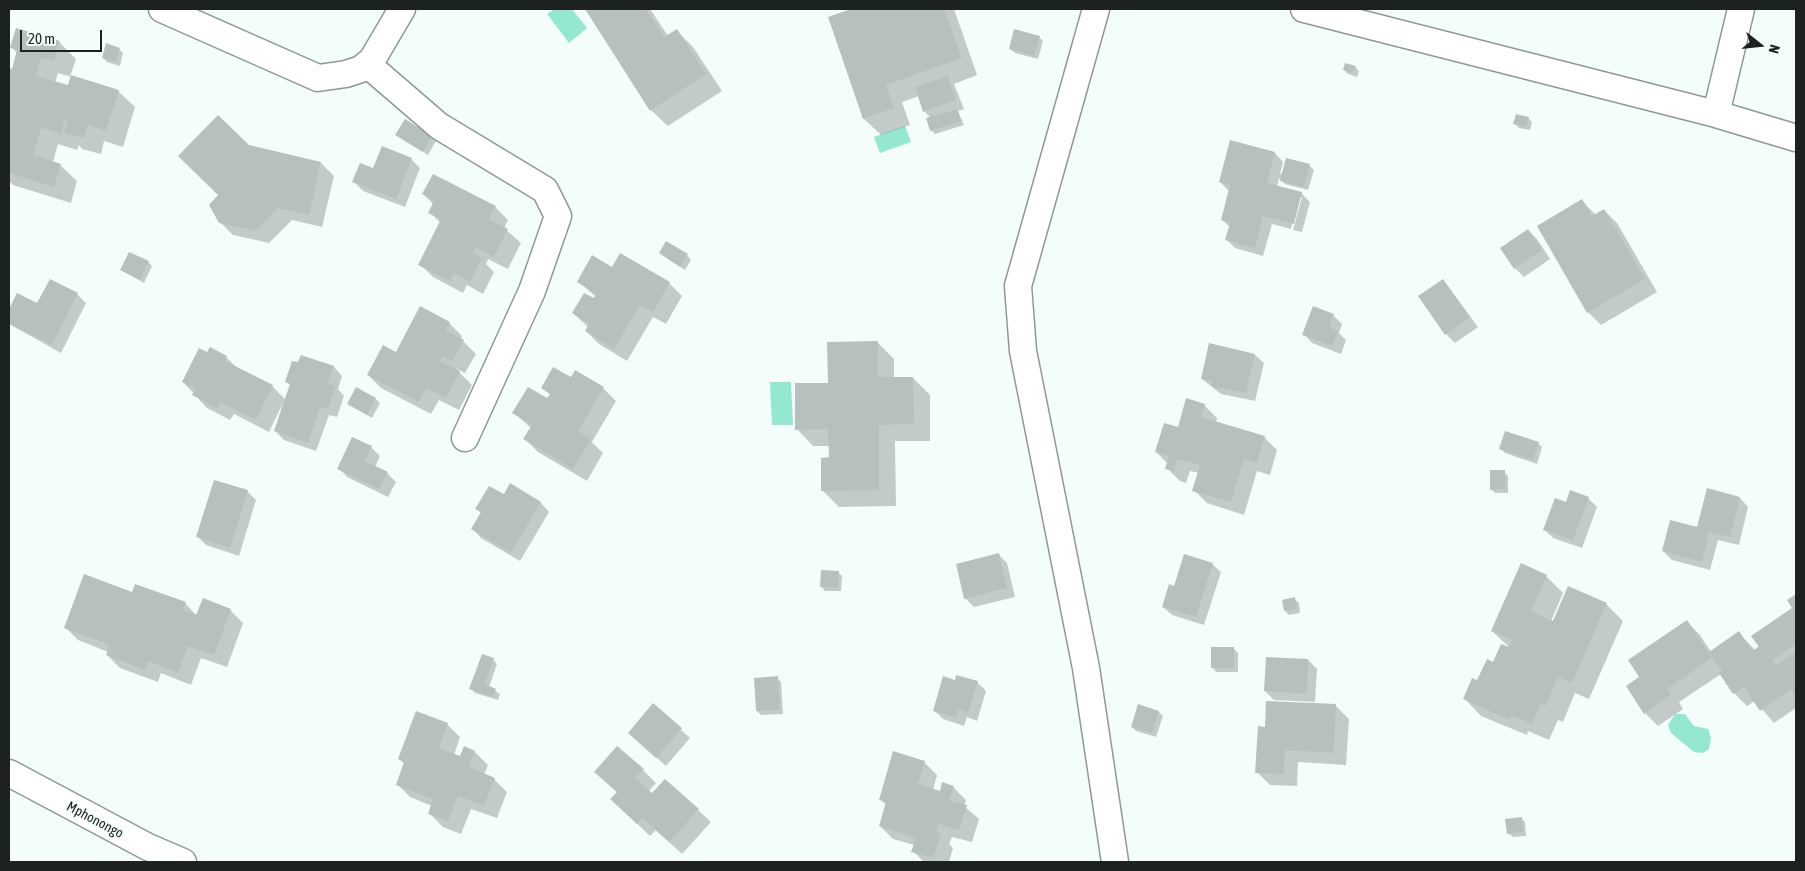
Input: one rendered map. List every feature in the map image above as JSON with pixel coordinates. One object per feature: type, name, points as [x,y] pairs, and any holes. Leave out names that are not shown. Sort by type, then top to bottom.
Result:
[{"type":"street","points":[[162,9],[318,78],[346,74],[361,69],[384,44],[402,9]]},
{"type":"street","points":[[1096,9],[1018,286],[1023,351],[1086,668],[1115,862]]},
{"type":"street","points":[[1304,9],[1716,114],[1796,138]]},
{"type":"street","points":[[1716,114],[1741,9]]},
{"type":"street","points":[[367,64],[439,126],[545,190],[558,216],[532,291],[464,438]]},
{"type":"street","name":"Mphonongo","points":[[9,774],[148,847],[183,862]]},
{"type":"shaded area","points":[[554,9],[572,9],[587,28],[569,43],[547,14]]},
{"type":"shaded area","points":[[905,126],[911,142],[880,153],[874,137]]},
{"type":"shaded area","points":[[770,382],[791,382],[793,425],[772,425]]},
{"type":"shaded area","points":[[1675,714],[1685,714],[1694,726],[1708,729],[1711,738],[1709,749],[1703,753],[1694,752],[1671,733],[1668,725]]},
{"type":"building","points":[[585,9],[646,9],[664,37],[677,29],[706,74],[650,111]]},
{"type":"building","points":[[851,9],[944,9],[962,58],[886,85],[894,108],[863,119],[828,17]]},
{"type":"building","points":[[16,28],[60,41],[54,61],[41,57],[36,76],[68,85],[71,75],[119,90],[106,131],[88,125],[84,138],[64,133],[68,120],[65,119],[61,134],[41,128],[33,155],[61,164],[54,187],[9,173],[9,68],[12,69],[17,50],[10,48]]},
{"type":"building","points":[[1014,29],[1040,36],[1034,56],[1009,49]]},
{"type":"building","points":[[106,43],[120,48],[116,62],[102,58]]},
{"type":"building","points":[[1345,63],[1356,66],[1353,73],[1343,70]]},
{"type":"building","points":[[948,76],[956,100],[923,112],[915,87]]},
{"type":"building","points":[[957,109],[961,121],[930,131],[926,118]]},
{"type":"building","points":[[1516,114],[1529,117],[1526,127],[1513,124]]},
{"type":"building","points":[[218,115],[249,145],[321,162],[309,215],[278,208],[256,231],[219,223],[209,205],[218,195],[178,156]]},
{"type":"building","points":[[405,119],[432,136],[423,152],[395,135]]},
{"type":"building","points":[[1230,140],[1275,152],[1267,183],[1302,192],[1294,224],[1263,216],[1255,248],[1225,240],[1230,223],[1221,220],[1230,185],[1219,182]]},
{"type":"building","points":[[382,146],[412,158],[396,199],[352,182],[360,163],[373,168]]},
{"type":"building","points":[[1286,158],[1310,164],[1304,187],[1280,181]]},
{"type":"building","points":[[433,174],[496,206],[489,219],[508,229],[494,257],[475,247],[472,253],[482,258],[470,282],[454,273],[450,281],[418,265],[441,219],[428,213],[434,201],[422,194]]},
{"type":"building","points":[[1582,199],[1592,216],[1604,209],[1645,279],[1587,313],[1537,226]]},
{"type":"building","points":[[1528,229],[1542,250],[1514,269],[1500,248]]},
{"type":"building","points":[[666,241],[688,254],[680,267],[659,253]]},
{"type":"building","points":[[129,252],[149,261],[140,280],[120,270]]},
{"type":"building","points":[[620,253],[670,282],[653,312],[640,305],[614,349],[585,331],[589,324],[572,313],[584,293],[594,298],[596,294],[577,282],[592,255],[612,267]]},
{"type":"building","points":[[50,279],[78,293],[52,345],[9,323],[9,309],[17,293],[37,303]]},
{"type":"building","points":[[1443,279],[1470,317],[1445,335],[1418,296]]},
{"type":"building","points":[[420,306],[450,322],[446,330],[464,340],[452,361],[443,356],[440,361],[460,371],[446,398],[426,388],[418,402],[367,375],[383,345],[396,352]]},
{"type":"building","points":[[1313,306],[1334,314],[1329,327],[1338,331],[1332,346],[1302,335]]},
{"type":"building","points":[[878,341],[878,377],[913,377],[914,424],[879,425],[879,490],[821,491],[821,458],[829,457],[828,429],[795,430],[795,383],[828,383],[827,342]]},
{"type":"building","points":[[1209,343],[1255,354],[1246,393],[1211,386],[1212,381],[1201,379]]},
{"type":"building","points":[[210,347],[227,356],[225,361],[273,385],[256,420],[220,402],[217,408],[192,395],[196,389],[182,382],[199,348],[207,352]]},
{"type":"building","points":[[301,355],[334,366],[328,383],[336,386],[328,409],[320,407],[308,443],[274,431],[290,384],[285,382],[292,361],[298,362]]},
{"type":"building","points":[[553,367],[571,377],[575,370],[604,387],[578,431],[591,439],[573,469],[523,439],[532,425],[512,413],[528,387],[547,398],[550,394],[541,388]]},
{"type":"building","points":[[356,387],[376,398],[367,415],[347,404]]},
{"type":"building","points":[[1186,398],[1205,404],[1201,417],[1265,436],[1257,463],[1244,459],[1231,502],[1192,491],[1200,465],[1177,459],[1174,471],[1165,469],[1169,456],[1155,452],[1164,423],[1178,427]]},
{"type":"building","points":[[1505,431],[1539,442],[1533,460],[1499,449]]},
{"type":"building","points":[[352,437],[372,446],[365,461],[388,472],[379,489],[337,469]]},
{"type":"building","points":[[1490,470],[1505,470],[1505,489],[1490,490]]},
{"type":"building","points":[[214,480],[248,490],[230,548],[196,537]]},
{"type":"building","points":[[510,483],[541,502],[511,553],[471,529],[481,512],[475,509],[489,486],[504,494]]},
{"type":"building","points":[[1707,488],[1740,497],[1730,537],[1709,532],[1702,562],[1662,551],[1670,520],[1697,527]]},
{"type":"building","points":[[1570,490],[1589,497],[1573,540],[1543,530],[1555,498],[1566,502]]},
{"type":"building","points":[[999,553],[1007,588],[964,599],[956,564]]},
{"type":"building","points":[[1184,554],[1213,563],[1196,617],[1162,607],[1169,584],[1174,586]]},
{"type":"building","points":[[1521,563],[1547,575],[1531,611],[1553,621],[1568,586],[1607,603],[1572,683],[1558,677],[1546,706],[1541,704],[1532,724],[1511,715],[1510,720],[1463,699],[1472,678],[1477,680],[1487,659],[1493,662],[1501,644],[1509,647],[1512,640],[1491,631]]},
{"type":"building","points":[[821,570],[839,571],[838,588],[820,587]]},
{"type":"building","points":[[84,574],[132,592],[135,584],[186,602],[183,610],[196,615],[203,598],[231,609],[214,655],[188,646],[178,673],[148,661],[145,670],[106,655],[110,645],[64,628]]},
{"type":"building","points":[[1796,594],[1796,644],[1773,660],[1776,665],[1794,653],[1796,658],[1796,697],[1791,689],[1760,711],[1744,687],[1733,694],[1719,673],[1722,671],[1709,652],[1739,631],[1752,651],[1759,647],[1751,636],[1792,608],[1787,600]]},
{"type":"building","points":[[1295,597],[1297,609],[1284,611],[1282,600]]},
{"type":"building","points":[[1687,620],[1712,658],[1667,689],[1671,695],[1644,714],[1626,686],[1639,677],[1628,660]]},
{"type":"building","points":[[1211,647],[1234,647],[1234,668],[1211,668]]},
{"type":"building","points":[[482,654],[494,658],[485,684],[496,689],[493,697],[469,689]]},
{"type":"building","points":[[1266,657],[1308,659],[1307,694],[1264,691]]},
{"type":"building","points":[[956,675],[978,681],[968,713],[958,709],[956,718],[933,711],[943,676],[955,680]]},
{"type":"building","points":[[778,676],[780,710],[756,711],[754,678]]},
{"type":"building","points":[[1266,701],[1336,704],[1334,753],[1285,750],[1284,774],[1255,773],[1258,726],[1265,727]]},
{"type":"building","points":[[653,703],[682,728],[656,758],[628,733]]},
{"type":"building","points":[[1138,704],[1159,711],[1152,733],[1131,727]]},
{"type":"building","points":[[416,711],[448,723],[439,748],[460,756],[464,746],[475,751],[469,767],[495,778],[484,806],[458,796],[448,821],[428,814],[433,799],[396,785],[404,762],[398,759]]},
{"type":"building","points":[[617,746],[644,769],[635,778],[652,793],[665,779],[699,809],[669,842],[642,818],[637,824],[610,799],[617,792],[594,772]]},
{"type":"building","points":[[893,751],[925,761],[918,784],[940,791],[942,782],[954,786],[949,800],[967,805],[959,830],[939,824],[936,832],[941,834],[933,858],[911,852],[916,838],[879,826],[886,802],[879,800]]},
{"type":"building","points":[[1522,817],[1523,832],[1507,834],[1505,819]]}]
